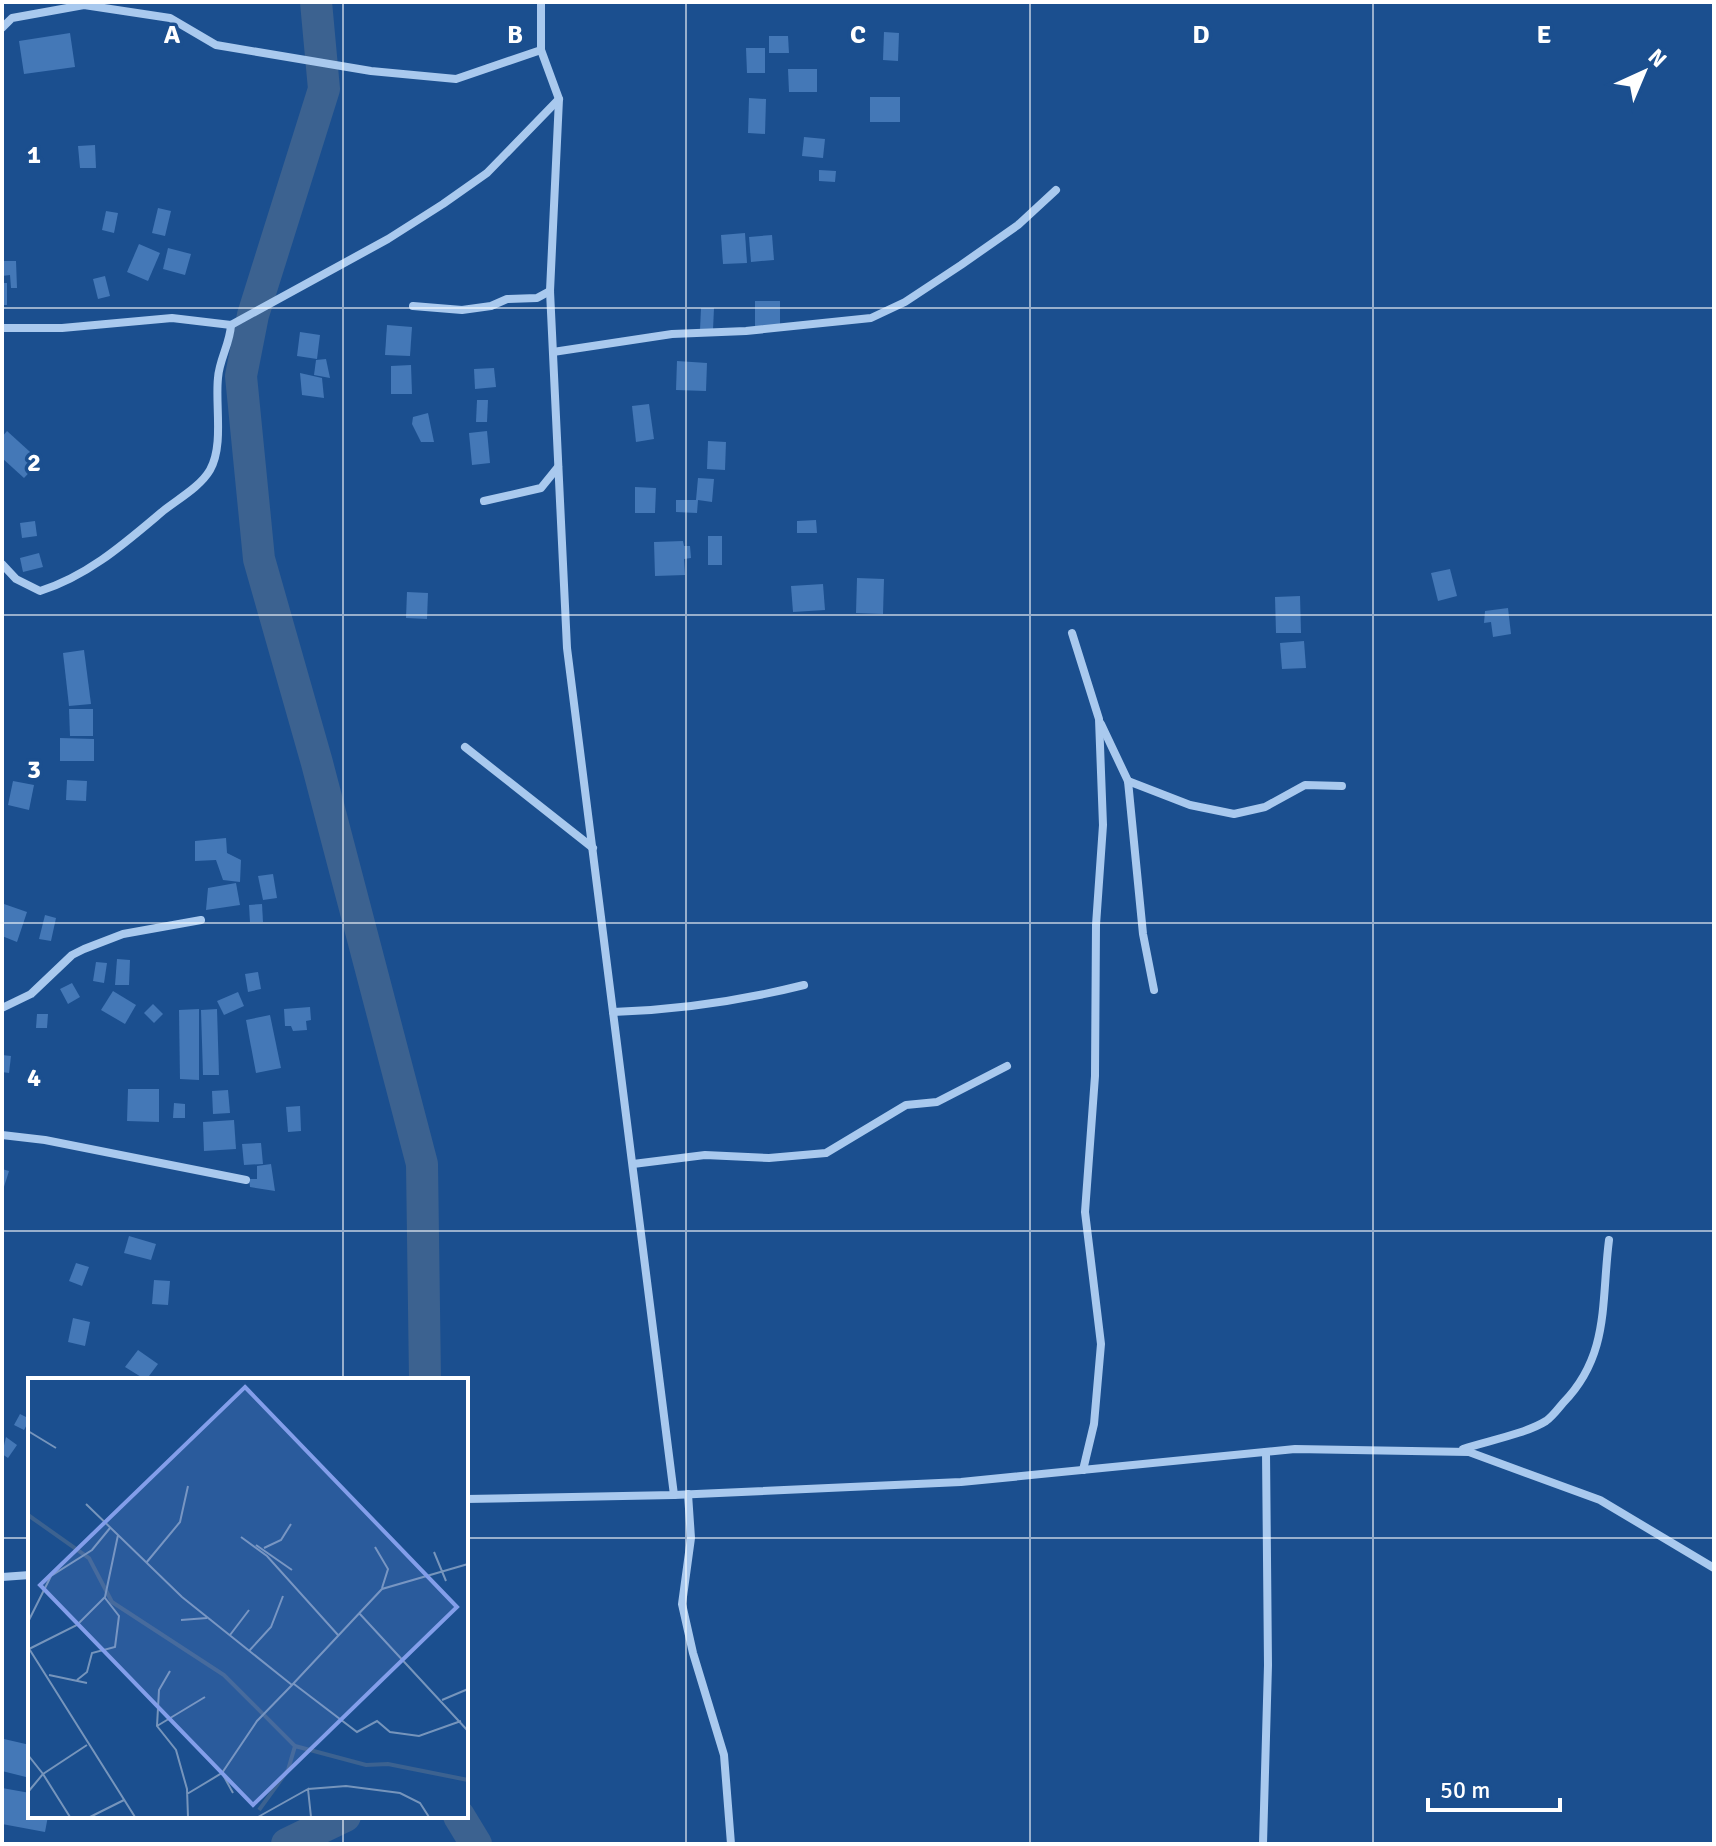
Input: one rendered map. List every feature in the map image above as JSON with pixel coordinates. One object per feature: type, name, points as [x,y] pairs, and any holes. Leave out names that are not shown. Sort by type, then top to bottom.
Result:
[{"type":"street","points":[[541,2],[541,50],[559,99],[550,291],[567,648],[674,1495]]},
{"type":"street","points":[[2,28],[12,18],[84,5],[170,18],[216,45],[337,62],[371,71],[456,79],[541,50]]},
{"type":"street","points":[[2,328],[62,328],[172,318],[231,325],[388,239],[443,204],[487,173],[559,99]]},
{"type":"street","points":[[553,352],[672,334],[746,331],[871,318],[905,302],[961,265],[1018,225],[1056,190]]},
{"type":"street","points":[[413,306],[462,310],[491,306],[507,299],[537,298],[550,291]]},
{"type":"street","points":[[2,564],[16,579],[40,591],[66,583],[129,542],[197,485],[211,469],[217,431],[218,375],[230,344],[231,325]]},
{"type":"street","points":[[484,501],[541,488],[559,467]]},
{"type":"street","points":[[1072,633],[1099,719],[1128,781],[1143,934],[1154,990]]},
{"type":"street","points":[[1083,1470],[1094,1424],[1101,1344],[1085,1212],[1095,1076],[1096,925],[1103,825],[1099,719]]},
{"type":"street","points":[[465,747],[593,848]]},
{"type":"street","points":[[1128,781],[1190,805],[1234,814],[1265,807],[1305,785],[1342,786]]},
{"type":"street","points":[[2,1008],[31,994],[84,949],[123,934],[201,920]]},
{"type":"street","points":[[613,1012],[680,1010],[739,1001],[804,985]]},
{"type":"street","points":[[633,1164],[705,1155],[769,1158],[826,1153],[906,1105],[937,1102],[1007,1066]]},
{"type":"street","points":[[2,1135],[45,1140],[246,1180]]},
{"type":"street","points":[[1454,1452],[1546,1421],[1577,1389],[1591,1365],[1604,1322],[1603,1286],[1609,1240]]},
{"type":"street","points":[[468,1499],[674,1495],[961,1482],[1295,1449],[1469,1452],[1600,1500],[1714,1568]]},
{"type":"street","points":[[1263,1844],[1268,1665],[1266,1452]]},
{"type":"street","points":[[688,1494],[691,1538],[682,1604],[693,1653],[724,1755],[731,1844]]},
{"type":"street","points":[[2,1577],[28,1575]]},
{"type":"building","points":[[884,32],[899,33],[898,61],[883,60]]},
{"type":"building","points":[[70,33],[75,67],[24,74],[19,41]]},
{"type":"building","points":[[769,36],[788,36],[789,53],[769,53]]},
{"type":"building","points":[[746,48],[765,48],[765,73],[747,73]]},
{"type":"building","points":[[788,69],[817,69],[817,92],[789,92]]},
{"type":"building","points":[[870,97],[900,97],[900,122],[870,122]]},
{"type":"building","points":[[749,98],[766,99],[765,134],[748,133]]},
{"type":"building","points":[[804,137],[825,139],[823,158],[802,156]]},
{"type":"building","points":[[95,145],[96,168],[80,168],[78,146]]},
{"type":"building","points":[[819,170],[836,171],[835,182],[819,181]]},
{"type":"building","points":[[158,208],[171,211],[165,236],[152,233]]},
{"type":"building","points":[[106,211],[118,213],[114,233],[102,230]]},
{"type":"building","points":[[745,233],[747,263],[723,264],[721,235]]},
{"type":"building","points":[[772,235],[774,260],[751,262],[749,237]]},
{"type":"building","points":[[139,244],[160,253],[148,281],[127,272]]},
{"type":"building","points":[[168,248],[191,254],[185,275],[163,269]]},
{"type":"building","points":[[2,261],[16,261],[17,288],[11,288],[10,275],[2,276]]},
{"type":"building","points":[[105,276],[110,296],[98,299],[93,279]]},
{"type":"building","points":[[2,283],[7,283],[7,305],[2,305]]},
{"type":"building","points":[[755,301],[780,301],[780,326],[755,326]]},
{"type":"building","points":[[701,308],[714,308],[713,330],[700,330]]},
{"type":"building","points":[[387,325],[412,327],[410,356],[385,355]]},
{"type":"building","points":[[300,332],[320,335],[317,359],[297,356]]},
{"type":"building","points":[[326,359],[330,378],[314,375],[316,360]]},
{"type":"building","points":[[677,361],[707,363],[706,391],[676,390]]},
{"type":"building","points":[[411,365],[412,394],[391,394],[391,366]]},
{"type":"building","points":[[494,368],[496,387],[475,389],[474,369]]},
{"type":"building","points":[[300,373],[322,378],[324,398],[302,395]]},
{"type":"building","points":[[477,400],[488,400],[487,422],[476,422]]},
{"type":"building","points":[[649,404],[654,439],[636,442],[632,406]]},
{"type":"building","points":[[428,413],[434,442],[421,442],[412,424],[413,417]]},
{"type":"building","points":[[7,431],[40,461],[24,478],[2,458],[2,437]]},
{"type":"building","points":[[487,431],[490,463],[472,465],[469,433]]},
{"type":"building","points":[[708,441],[726,442],[725,470],[707,469]]},
{"type":"building","points":[[698,478],[714,479],[712,502],[698,500],[697,513],[676,512],[676,500],[696,500]]},
{"type":"building","points":[[635,487],[656,488],[655,513],[635,513]]},
{"type":"building","points":[[816,520],[817,533],[797,533],[797,521]]},
{"type":"building","points":[[35,521],[37,536],[22,538],[20,523]]},
{"type":"building","points":[[708,536],[722,536],[722,565],[708,565]]},
{"type":"building","points":[[683,541],[684,546],[690,546],[691,558],[684,559],[685,575],[655,576],[654,542]]},
{"type":"building","points":[[39,553],[43,567],[23,572],[20,558]]},
{"type":"building","points":[[1450,569],[1457,596],[1438,601],[1431,573]]},
{"type":"building","points":[[857,578],[884,579],[883,614],[856,613]]},
{"type":"building","points":[[823,584],[825,610],[793,612],[791,586]]},
{"type":"building","points":[[407,592],[428,593],[427,619],[406,618]]},
{"type":"building","points":[[1300,596],[1301,633],[1276,633],[1275,597]]},
{"type":"building","points":[[1508,608],[1511,634],[1493,637],[1491,622],[1484,623],[1485,611]]},
{"type":"building","points":[[1304,641],[1306,668],[1282,669],[1280,643]]},
{"type":"building","points":[[84,650],[91,704],[69,706],[63,653]]},
{"type":"building","points":[[69,709],[93,709],[93,736],[70,736]]},
{"type":"building","points":[[60,738],[94,739],[94,761],[60,761]]},
{"type":"building","points":[[67,780],[87,781],[86,801],[66,800]]},
{"type":"building","points":[[13,781],[34,785],[29,810],[8,805]]},
{"type":"building","points":[[226,838],[227,853],[241,860],[240,882],[223,880],[216,860],[195,861],[195,841]]},
{"type":"building","points":[[273,874],[277,898],[263,900],[258,876]]},
{"type":"building","points":[[236,883],[240,905],[206,910],[208,888]]},
{"type":"building","points":[[4,904],[27,912],[17,942],[2,936]]},
{"type":"building","points":[[262,904],[263,922],[250,922],[249,905]]},
{"type":"building","points":[[45,915],[56,918],[51,941],[39,939]]},
{"type":"building","points":[[117,959],[130,960],[129,985],[115,985]]},
{"type":"building","points":[[96,962],[107,963],[104,983],[93,981]]},
{"type":"building","points":[[258,972],[261,989],[248,992],[245,974]]},
{"type":"building","points":[[72,983],[80,997],[68,1004],[60,989]]},
{"type":"building","points":[[113,991],[136,1005],[125,1024],[101,1010]]},
{"type":"building","points":[[238,992],[244,1006],[224,1015],[217,1001]]},
{"type":"building","points":[[153,1004],[163,1014],[154,1023],[144,1013]]},
{"type":"building","points":[[310,1007],[311,1020],[306,1021],[307,1030],[293,1031],[291,1026],[285,1026],[284,1009]]},
{"type":"building","points":[[199,1009],[199,1080],[180,1079],[179,1010]]},
{"type":"building","points":[[217,1009],[219,1075],[203,1075],[201,1010]]},
{"type":"building","points":[[37,1014],[48,1014],[47,1028],[36,1028]]},
{"type":"building","points":[[270,1015],[281,1068],[256,1073],[246,1020]]},
{"type":"building","points":[[2,1055],[11,1056],[9,1073],[2,1072]]},
{"type":"building","points":[[128,1089],[159,1089],[159,1122],[127,1121]]},
{"type":"building","points":[[228,1090],[230,1113],[213,1114],[212,1091]]},
{"type":"building","points":[[174,1103],[185,1104],[185,1118],[173,1118]]},
{"type":"building","points":[[300,1106],[301,1131],[288,1132],[286,1107]]},
{"type":"building","points":[[234,1120],[236,1149],[204,1151],[203,1122]]},
{"type":"building","points":[[261,1143],[263,1164],[244,1165],[242,1144]]},
{"type":"building","points":[[271,1164],[275,1191],[250,1187],[249,1179],[257,1179],[257,1166]]},
{"type":"building","points":[[2,1169],[9,1171],[3,1190],[2,1190]]},
{"type":"building","points":[[129,1236],[156,1244],[151,1260],[124,1253]]},
{"type":"building","points":[[76,1263],[89,1267],[82,1286],[69,1281]]},
{"type":"building","points":[[154,1280],[170,1281],[168,1305],[152,1304]]},
{"type":"building","points":[[73,1318],[90,1322],[85,1346],[68,1342]]},
{"type":"building","points":[[138,1350],[158,1364],[148,1378],[125,1367]]},
{"type":"building","points":[[20,1414],[28,1418],[24,1430],[14,1425]]},
{"type":"building","points":[[6,1437],[17,1445],[8,1458],[2,1454]]},
{"type":"building","points":[[4,1739],[28,1745],[28,1778],[2,1771]]},
{"type":"building","points":[[2,1788],[28,1793],[28,1818],[48,1818],[45,1832],[2,1824]]},
{"type":"waterway","points":[[316,2],[324,89],[253,315],[241,376],[259,559],[317,763],[422,1164],[425,1378]]},
{"type":"waterway","points":[[287,1844],[341,1818]]},
{"type":"waterway","points":[[460,1818],[476,1844]]}]
